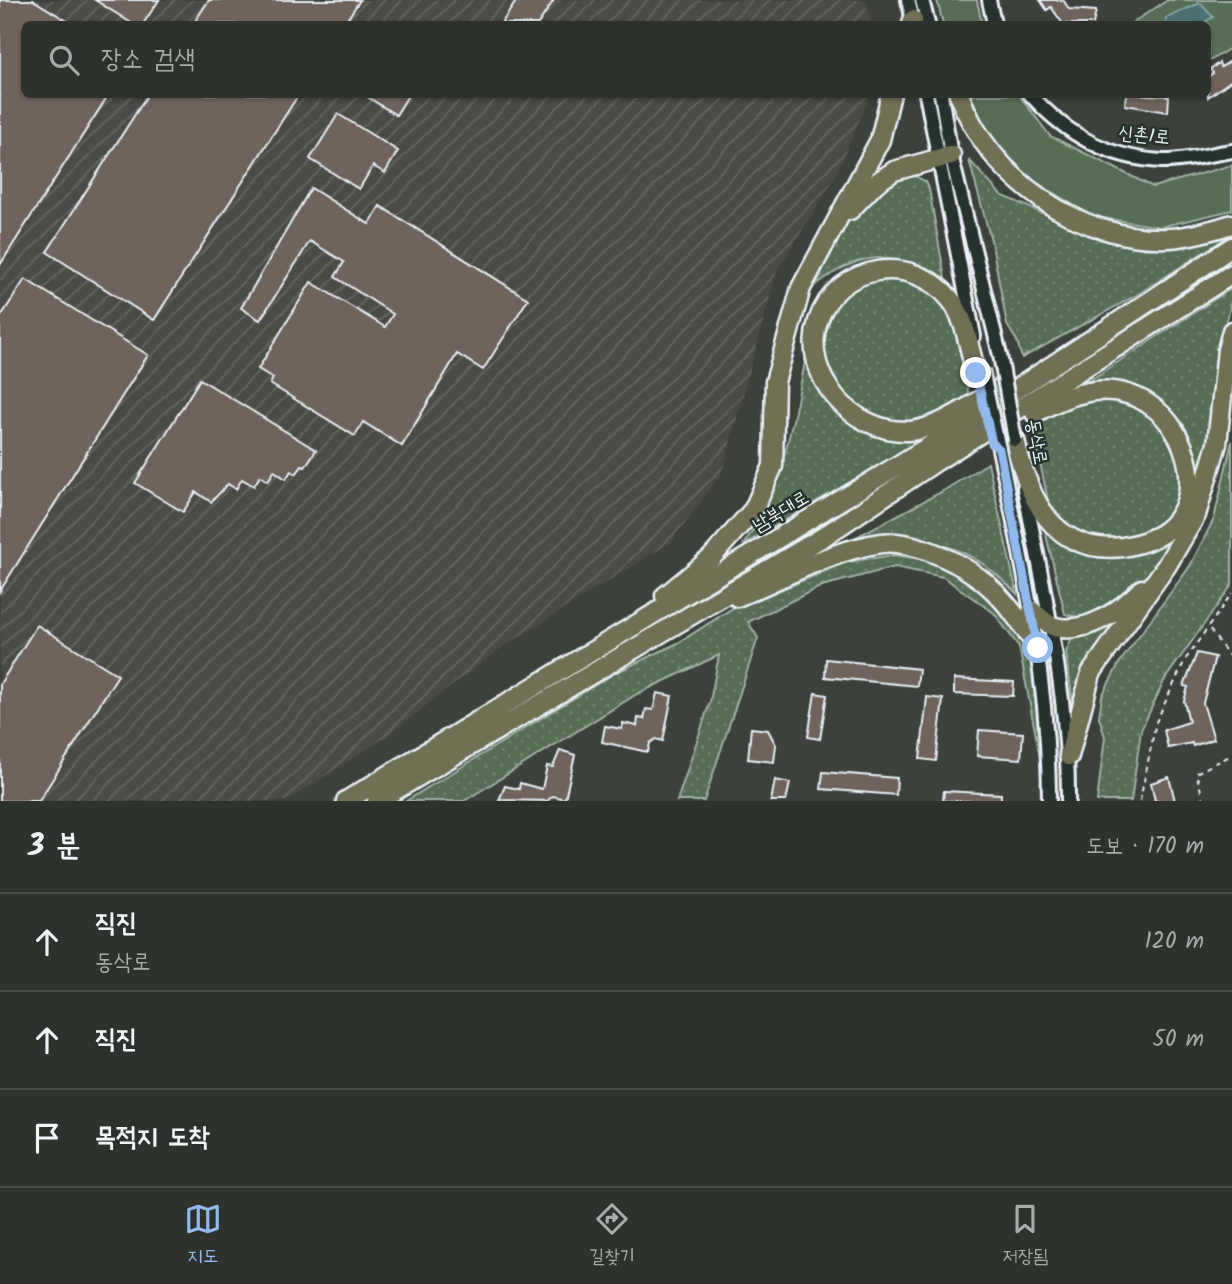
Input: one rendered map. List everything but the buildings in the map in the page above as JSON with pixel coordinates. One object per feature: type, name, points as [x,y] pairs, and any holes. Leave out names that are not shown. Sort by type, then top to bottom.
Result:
[{"type":"highway","points":[[625,630],[711,558],[754,509],[773,466],[775,382],[801,288],[880,140],[890,98]]},
{"type":"highway","points":[[961,98],[966,113],[991,153],[1014,179],[1048,204],[1087,223],[1137,236],[1170,238],[1232,224]]},
{"type":"highway","points":[[832,231],[876,183],[894,171],[944,158]]},
{"type":"highway","name":"남북대로","points":[[346,801],[933,444],[1232,247]]},
{"type":"highway","points":[[979,372],[955,306],[942,290],[918,274],[886,269],[865,272],[827,303],[818,319],[814,337],[817,362],[826,386],[838,402],[859,418],[879,428],[908,431],[933,425],[1083,346]]},
{"type":"highway","points":[[888,495],[935,462],[1232,274]]},
{"type":"highway","points":[[1069,756],[1091,673],[1167,565],[1196,515],[1217,444],[1227,350],[1232,331]]},
{"type":"highway","points":[[377,801],[888,495],[1048,406],[1078,393],[1110,388],[1139,398],[1175,429],[1187,454],[1186,498],[1167,530],[1135,545],[1106,549],[1074,540],[1053,527],[1040,509],[1022,470],[1015,439]]},
{"type":"highway","points":[[685,618],[855,548],[885,542],[919,547],[952,560],[982,577],[1013,611],[1038,648]]},
{"type":"highway","points":[[1032,611],[1053,627],[1076,628],[1111,614],[1167,565]]},
{"type":"main road","points":[[908,0],[916,21]]},
{"type":"main road","points":[[917,21],[922,0]]},
{"type":"main road","points":[[989,0],[994,21]]},
{"type":"main road","name":"동삭로","points":[[927,98],[1000,355],[1053,627],[1069,756],[1068,801]]},
{"type":"main road","name":"동삭로","points":[[941,98],[944,158],[979,372],[999,449],[1038,648],[1049,767],[1049,801]]},
{"type":"main road","name":"신촌1로","points":[[1034,98],[1066,131],[1110,153],[1163,161],[1232,150]]},
{"type":"path","points":[[1140,801],[1156,722],[1185,660],[1232,593]]},
{"type":"path","points":[[1209,628],[1232,660]]},
{"type":"path","points":[[1204,801],[1196,773],[1232,755]]},
{"type":"shaded area","points":[[0,0],[866,0],[870,21],[21,21],[21,98],[869,98],[835,177],[777,271],[722,472],[671,542],[501,648],[384,738],[287,801],[0,801]]},
{"type":"green space","points":[[937,0],[977,0],[981,21],[942,21]]},
{"type":"green space","points":[[1168,0],[1232,0],[1232,47],[1211,60],[1211,21],[1135,21]]},
{"type":"green space","points":[[971,98],[1021,98],[1050,136],[1153,187],[1232,165],[1232,210],[1160,227],[1091,216],[1012,167],[985,126]]},
{"type":"green space","points":[[969,160],[1001,195],[1088,233],[1127,241],[1232,231],[1232,234],[1135,296],[1022,358],[1017,341],[1007,325],[992,244]]},
{"type":"green space","points":[[908,172],[926,182],[929,189],[947,290],[914,267],[884,258],[852,263],[817,284],[833,247],[855,210],[874,191]]},
{"type":"green space","points":[[901,275],[943,298],[953,318],[969,396],[922,421],[881,420],[842,399],[822,359],[821,344],[829,311],[853,285]]},
{"type":"green space","points":[[1232,288],[1230,308],[1217,355],[1215,404],[1206,458],[1189,511],[1177,536],[1145,580],[1117,603],[1089,616],[1065,614],[1042,518],[1080,547],[1112,555],[1140,551],[1164,537],[1181,517],[1191,491],[1192,463],[1184,435],[1164,409],[1154,400],[1126,386],[1081,386]]},
{"type":"green space","points":[[809,342],[822,389],[833,407],[844,417],[868,432],[881,436],[925,438],[743,545],[758,522],[779,473]]},
{"type":"green space","points":[[1098,397],[1121,399],[1143,408],[1165,425],[1180,452],[1183,491],[1171,515],[1158,529],[1111,543],[1073,531],[1049,505],[1032,426],[1059,406]]},
{"type":"green space","points":[[1232,441],[1232,585],[1165,679],[1141,730],[1131,801],[1097,801],[1105,737],[1099,717],[1102,696],[1120,662],[1190,566],[1214,519]]},
{"type":"green space","points":[[988,463],[1017,594],[976,560],[937,544],[895,541],[843,544],[943,491]]},
{"type":"green space","points":[[894,555],[945,563],[990,593],[1034,661],[1044,750],[1039,752],[1019,647],[994,613],[943,577],[895,567],[822,586],[748,622],[758,638],[704,801],[677,801],[710,702],[719,655],[637,694],[464,801],[406,801],[615,673],[678,643],[736,606],[847,562]]},
{"type":"green space","points":[[1124,613],[1083,680],[1073,705],[1066,652],[1073,636]]},
{"type":"water","points":[[1200,3],[1213,17],[1207,21],[1166,21],[1166,18]]},
{"type":"route","points":[[976,373],[992,443],[999,449],[1038,648]]}]
